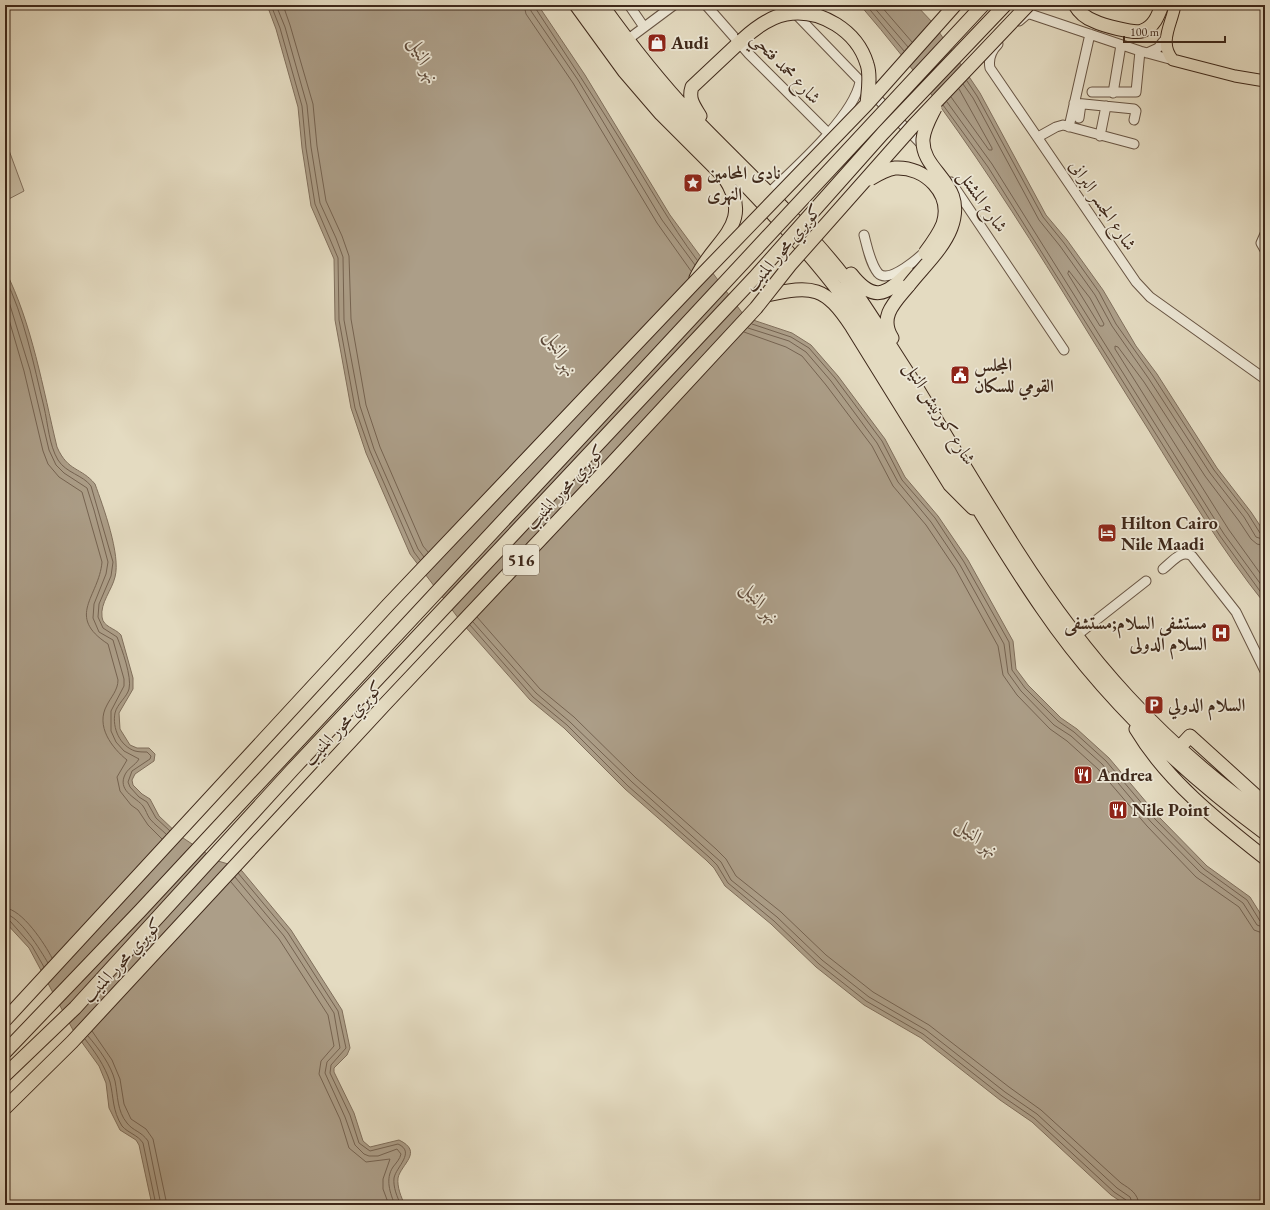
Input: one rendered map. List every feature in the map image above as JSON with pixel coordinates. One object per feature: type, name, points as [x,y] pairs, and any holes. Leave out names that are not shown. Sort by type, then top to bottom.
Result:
[{"type":"highway","points":[[576,5],[624,70],[670,124],[724,177],[734,195],[735,205],[733,224],[723,241],[705,262],[694,283]]},
{"type":"highway","name":"شارع كورنيش النيل","points":[[588,5],[657,92],[785,227],[838,291],[890,366],[1043,610],[1096,679],[1126,712],[1174,760],[1265,817]]},
{"type":"highway","name":"شارع كورنيش النيل","points":[[602,5],[627,40],[655,74],[713,136],[770,192],[814,240],[851,286],[909,376],[1018,552],[1076,636],[1128,698],[1217,788],[1265,833]]},
{"type":"highway","name":"كوبري محور المنيب","points":[[5,1020],[388,606],[694,283],[867,104],[954,5]]},
{"type":"highway","name":"كوبري محور المنيب","points":[[5,1052],[140,912],[983,5]]},
{"type":"highway","name":"كوبري محور المنيب","points":[[5,1075],[75,1008],[293,769],[754,278],[883,133],[1005,5]]},
{"type":"highway","points":[[1075,5],[1083,15],[1094,21],[1137,32],[1148,28],[1155,21],[1162,5]]},
{"type":"highway","name":"كوبري محور المنيب","points":[[5,1108],[72,1042],[387,702],[610,466],[767,295],[790,265],[914,125],[1027,10]]},
{"type":"highway","points":[[713,136],[691,102],[689,95],[692,88],[700,78],[740,41],[760,25],[786,14],[814,16],[840,26],[852,38],[862,53],[868,66],[867,104]]},
{"type":"highway","points":[[814,240],[830,250],[860,285],[868,291],[877,293],[887,290],[898,283],[909,279],[944,241],[954,218],[953,202],[948,186],[928,161],[923,147],[924,133],[938,101]]},
{"type":"highway","points":[[852,195],[871,178],[882,172],[894,168],[907,168],[919,172],[938,188],[944,206],[943,225],[890,308],[886,319],[888,331],[907,363],[909,376]]},
{"type":"highway","points":[[767,295],[802,289],[819,292],[834,302],[852,327],[916,432],[957,494],[983,515]]},
{"type":"highway","points":[[1126,712],[1144,743],[1167,771],[1192,796],[1265,858]]},
{"type":"highway","points":[[1178,749],[1190,736],[1265,804]]},
{"type":"main road","points":[[1175,5],[1166,38],[1167,50],[1173,60],[1228,74],[1265,81]]},
{"type":"street","points":[[629,5],[644,27]]},
{"type":"street","points":[[627,40],[674,5]]},
{"type":"street","name":"شارع محمد فتحي","points":[[706,5],[828,133]]},
{"type":"street","name":"شارع المشتل","points":[[787,5],[915,137],[934,160],[952,184],[1064,350]]},
{"type":"street","points":[[1027,10],[1030,14],[1121,45],[1173,60]]},
{"type":"street","name":"شارع الجسر البرانى","points":[[1027,10],[996,46],[989,61],[990,68],[1143,290],[1201,335],[1265,379]]},
{"type":"street","points":[[1069,127],[1077,103],[1090,34]]},
{"type":"street","points":[[1144,52],[1158,48],[1166,38]]},
{"type":"street","points":[[1113,93],[1121,45]]},
{"type":"street","points":[[1092,92],[1136,92],[1144,52]]},
{"type":"street","points":[[770,192],[828,133],[856,96],[860,82]]},
{"type":"street","points":[[1077,103],[1135,109],[1134,120]]},
{"type":"street","points":[[1077,103],[1079,118]]},
{"type":"street","points":[[1100,136],[1106,106]]},
{"type":"street","points":[[1038,137],[1060,125],[1134,144]]},
{"type":"street","points":[[864,235],[872,260],[880,274],[887,276],[910,265],[921,257],[938,238],[947,214],[944,191],[952,184]]},
{"type":"street","points":[[1265,234],[1260,243],[1265,250]]},
{"type":"street","points":[[1163,569],[1182,553],[1192,556],[1236,612],[1265,671]]},
{"type":"street","points":[[1076,636],[1146,581]]},
{"type":"shaded area","points":[[7,145],[24,191],[5,201],[5,146]]},
{"type":"water","name":"نهر النيل","points":[[267,5],[538,5],[585,75],[670,215],[743,314],[756,321],[792,333],[811,345],[838,376],[885,439],[905,477],[938,516],[968,560],[1013,641],[1016,669],[1028,685],[1061,718],[1077,729],[1109,758],[1158,816],[1207,866],[1250,897],[1265,921],[1265,1205],[1126,1205],[1111,1195],[1032,1122],[1000,1100],[921,1038],[864,1005],[816,967],[771,924],[725,886],[714,868],[706,860],[625,789],[564,728],[530,700],[462,623],[410,554],[366,453],[351,408],[335,320],[334,259],[311,206],[302,148],[298,107],[276,29]]},
{"type":"water","points":[[860,5],[916,5],[933,23],[980,93],[1046,215],[1067,240],[1103,290],[1136,346],[1157,374],[1217,468],[1251,512],[1265,533],[1265,604],[1233,562],[1204,518],[1012,211],[939,105],[901,54]]},
{"type":"water","points":[[5,270],[23,312],[30,334],[42,379],[57,447],[61,455],[70,465],[95,484],[110,530],[116,556],[116,568],[115,577],[104,602],[102,617],[107,625],[121,635],[133,678],[133,689],[119,713],[120,729],[130,745],[137,748],[149,748],[155,754],[154,761],[135,774],[132,780],[133,785],[142,794],[150,799],[159,816],[180,836],[218,861],[235,866],[242,871],[291,930],[342,1010],[350,1048],[347,1055],[334,1068],[334,1072],[354,1113],[363,1141],[370,1147],[399,1140],[410,1149],[409,1158],[398,1178],[399,1188],[405,1205],[152,1205],[139,1145],[136,1140],[120,1130],[109,1108],[106,1083],[99,1066],[73,1030],[29,948],[5,922]]},
{"type":"place","name":"Audi","points":[[657,43]]},
{"type":"place","name":"نادى المحامين النهرى","points":[[693,183]]},
{"type":"place","name":"المجلس القومي للسكان","points":[[960,375]]},
{"type":"place","name":"Hilton Cairo Nile Maadi","points":[[1107,533]]},
{"type":"place","name":"مستشفى السلام;مستشفى السلام الدولى","points":[[1221,633]]},
{"type":"place","name":"السلام الدولي","points":[[1154,705]]},
{"type":"place","name":"Andrea","points":[[1083,775]]},
{"type":"place","name":"Nile Point","points":[[1118,810]]}]
